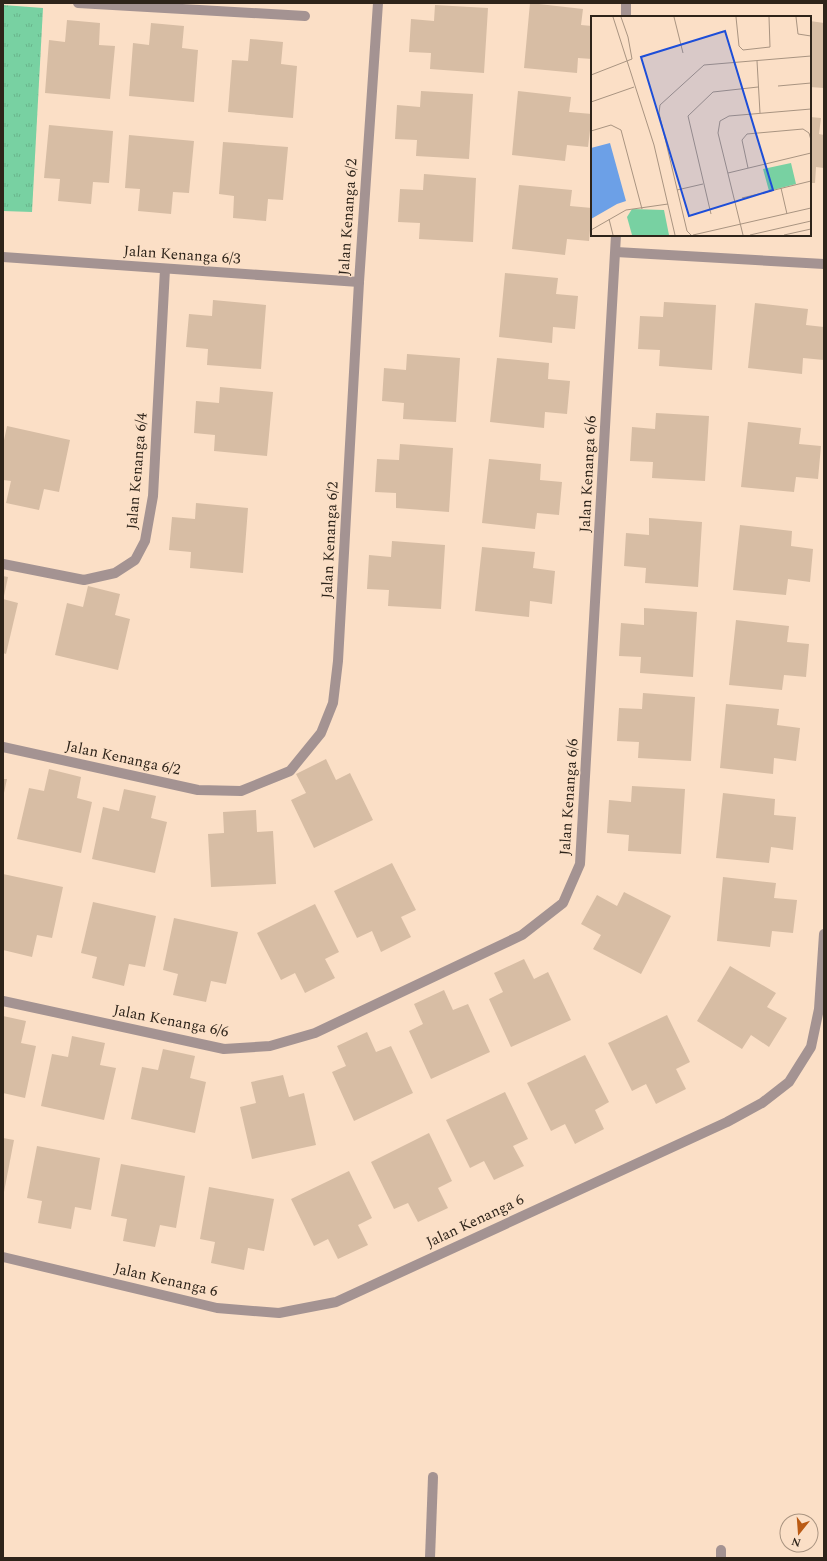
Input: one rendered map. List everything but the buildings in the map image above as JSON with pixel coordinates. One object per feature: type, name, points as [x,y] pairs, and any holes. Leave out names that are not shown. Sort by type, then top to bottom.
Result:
[{"type":"street","points":[[78,3],[305,16]]},
{"type":"street","name":"Jalan Kenanga 6/2","points":[[3,747],[198,790],[241,791],[290,771],[321,733],[333,703],[338,661],[359,282],[378,3]]},
{"type":"street","points":[[626,3],[626,16]]},
{"type":"street","name":"Jalan Kenanga 6/6","points":[[3,1001],[224,1049],[270,1046],[315,1033],[522,935],[563,904],[580,864],[581,856],[616,236]]},
{"type":"street","points":[[616,252],[824,264]]},
{"type":"street","name":"Jalan Kenanga 6/3","points":[[3,257],[359,282]]},
{"type":"street","name":"Jalan Kenanga 6/4","points":[[3,564],[84,580],[115,574],[135,560],[145,541],[153,496],[165,268]]},
{"type":"street","name":"Jalan Kenanga 6","points":[[3,1257],[218,1308],[279,1313],[336,1302],[727,1122],[762,1103],[789,1082],[811,1047],[819,1009],[824,934]]},
{"type":"street","points":[[430,1558],[433,1477]]},
{"type":"green space","points":[[3,5],[43,8],[32,212],[3,211]]}]
